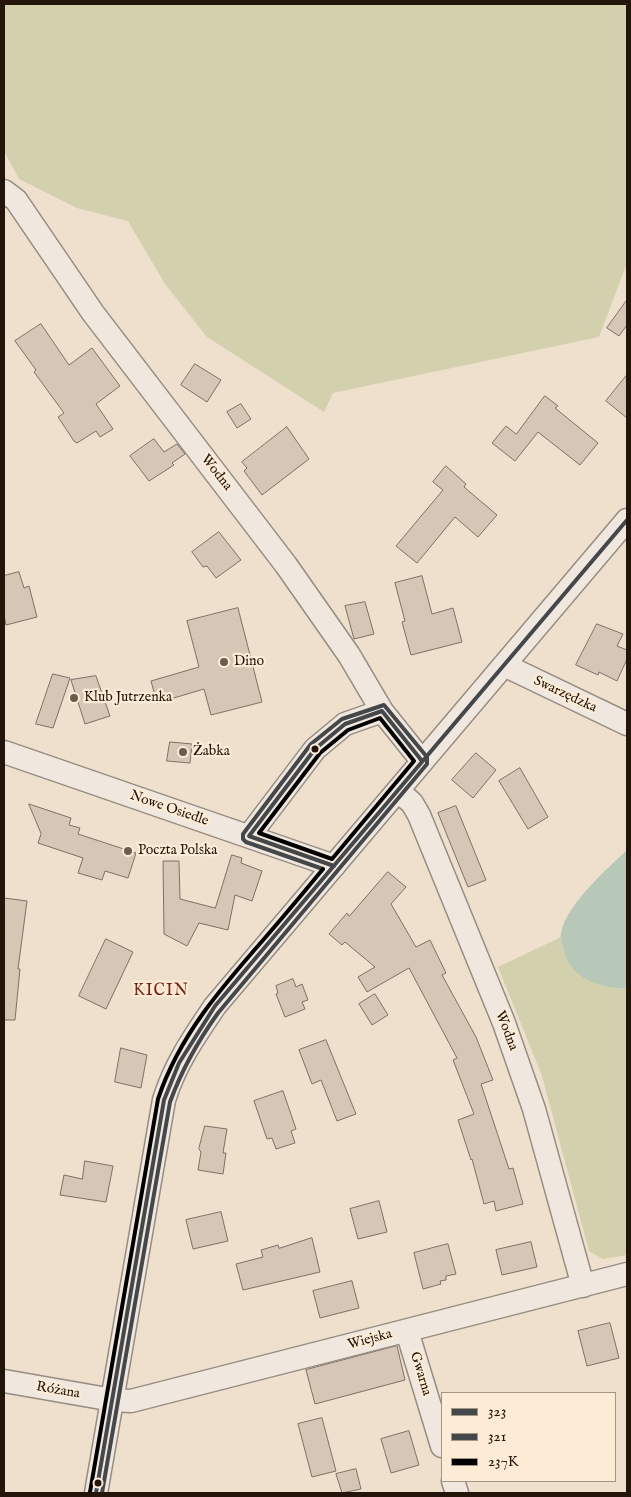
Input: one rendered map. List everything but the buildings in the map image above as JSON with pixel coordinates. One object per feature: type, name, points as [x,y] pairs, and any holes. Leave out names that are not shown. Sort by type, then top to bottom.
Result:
[{"type":"street","name":"Wodna","points":[[4,191],[16,200],[93,313],[286,565],[349,655],[382,711],[422,761]]},
{"type":"street","points":[[96,1493],[164,1100],[171,1078],[181,1058],[215,1006],[627,520]]},
{"type":"street","name":"Swarzędzka","points":[[504,665],[627,724]]},
{"type":"street","points":[[249,836],[315,748],[345,724],[382,711]]},
{"type":"street","name":"Nowe Osiedle","points":[[4,752],[334,866]]},
{"type":"street","name":"Wodna","points":[[398,791],[412,803],[419,815],[504,1023],[534,1109],[583,1286]]},
{"type":"street","name":"Wiejska","points":[[113,1400],[131,1401],[627,1274]]},
{"type":"street","name":"Gwarna","points":[[407,1331],[441,1443]]},
{"type":"street","name":"Różana","points":[[4,1381],[113,1400]]},
{"type":"shaded area","points":[[4,4],[627,4],[627,263],[599,337],[333,393],[324,412],[207,337],[165,284],[128,221],[77,208],[19,179],[4,151]]},
{"type":"shaded area","points":[[627,850],[627,989],[600,985],[583,978],[576,972],[566,957],[561,938],[568,915],[576,903],[586,890]]},
{"type":"shaded area","points":[[561,937],[564,952],[618,988],[627,989],[627,1255],[603,1259],[589,1251],[542,1076],[498,967]]},
{"type":"transit line","name":"323","points":[[96,1493],[164,1100],[179,1063],[215,1006],[627,520]]},
{"type":"transit line","name":"321","points":[[102,1493],[170,1102],[191,1056],[218,1013],[427,764],[427,757],[384,705],[342,719],[311,744],[243,834],[243,839],[246,842],[323,869]]},
{"type":"transit line","name":"323","points":[[334,866],[249,836],[315,749],[345,724],[382,711],[422,761]]},
{"type":"transit line","name":"237K","points":[[380,718],[414,761],[332,859],[259,833],[320,753],[348,730],[380,718]]},
{"type":"transit line","name":"237K","points":[[90,1492],[158,1099],[177,1054],[203,1014],[232,976],[323,869]]},
{"type":"place","name":"Dino","points":[[224,662]]},
{"type":"place","name":"Klub Jutrzenka","points":[[74,698]]},
{"type":"place","name":"Żabka","points":[[183,752]]},
{"type":"place","name":"Poczta Polska","points":[[128,851]]},
{"type":"district","name":"KICIN","points":[[161,992]]}]
